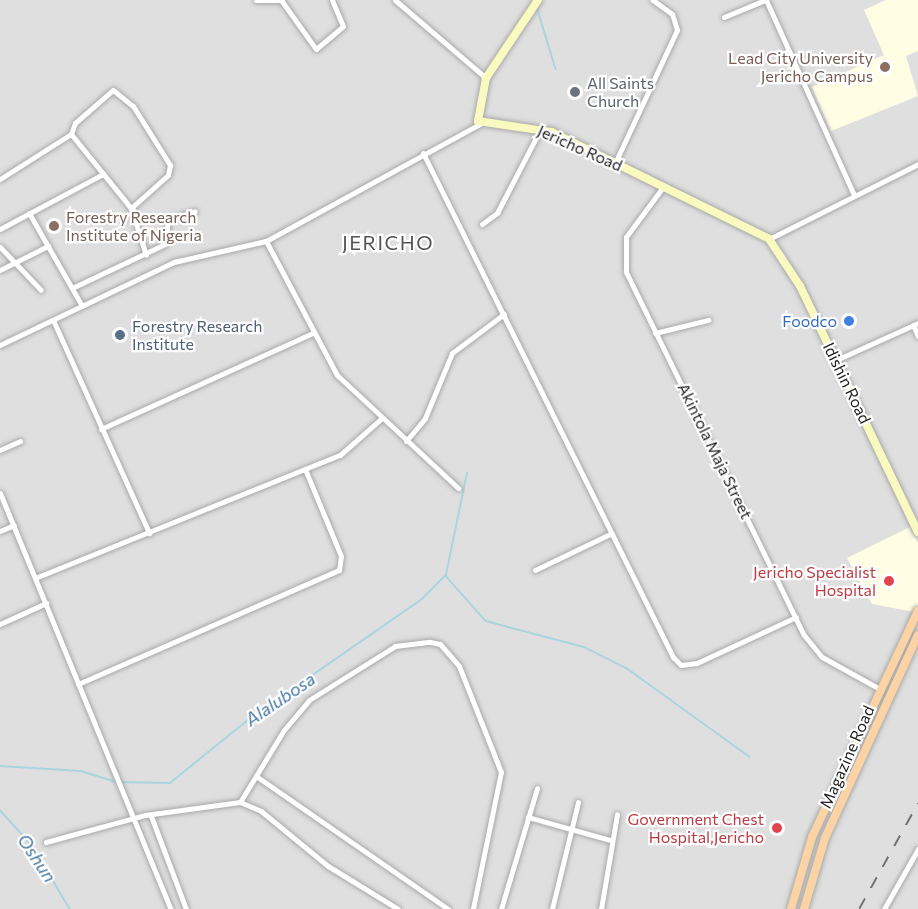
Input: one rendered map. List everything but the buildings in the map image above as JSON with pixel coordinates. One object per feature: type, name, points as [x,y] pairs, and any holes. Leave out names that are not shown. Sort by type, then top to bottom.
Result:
[{"type":"main road","name":"Magazine Road","points":[[791,909],[798,872],[878,688],[918,611]]},
{"type":"main road","name":"Magazine Road","points":[[804,909],[815,863],[850,781],[918,635]]},
{"type":"main road","points":[[840,775],[850,781]]},
{"type":"street","points":[[256,0],[281,0],[316,49],[343,26],[332,0]]},
{"type":"street","points":[[395,0],[486,78]]},
{"type":"street","points":[[0,345],[192,256],[266,241],[423,153],[480,124],[478,101],[486,78],[538,0]]},
{"type":"street","points":[[615,163],[677,30],[672,14],[653,0]]},
{"type":"street","points":[[724,17],[765,0],[853,193]]},
{"type":"street","points":[[0,179],[71,134],[109,91],[133,106],[170,165],[168,175],[131,208]]},
{"type":"street","name":"Jericho Road","points":[[480,124],[540,128],[769,239]]},
{"type":"street","points":[[482,224],[498,210],[540,128]]},
{"type":"street","points":[[71,134],[131,208],[146,255]]},
{"type":"street","points":[[423,153],[667,647],[681,665],[708,659],[796,617]]},
{"type":"street","points":[[769,239],[853,193],[918,164]]},
{"type":"street","points":[[0,229],[104,174]]},
{"type":"street","name":"Akintola Maja Street","points":[[663,187],[644,207],[624,246],[626,272],[796,617],[815,651],[878,688]]},
{"type":"street","points":[[72,288],[146,255],[165,244],[168,220],[195,211]]},
{"type":"street","points":[[29,213],[82,306]]},
{"type":"street","name":"Idishin Road","points":[[769,239],[791,268],[918,532]]},
{"type":"street","points":[[266,241],[313,333],[343,382],[458,488]]},
{"type":"street","points":[[0,270],[48,246]]},
{"type":"street","points":[[0,247],[41,290]]},
{"type":"street","points":[[406,441],[426,418],[452,352],[504,314]]},
{"type":"street","points":[[53,320],[100,429],[149,533]]},
{"type":"street","points":[[655,333],[708,320]]},
{"type":"street","points":[[836,360],[915,324],[918,336]]},
{"type":"street","points":[[100,429],[313,333]]},
{"type":"street","points":[[35,578],[305,469],[357,445],[382,418]]},
{"type":"street","points":[[0,450],[20,441]]},
{"type":"street","points":[[78,684],[339,570],[341,556],[305,469]]},
{"type":"street","points":[[0,493],[171,909]]},
{"type":"street","points":[[0,531],[14,525]]},
{"type":"street","points":[[535,570],[612,533]]},
{"type":"street","points":[[0,624],[46,603]]},
{"type":"street","points":[[240,802],[309,700],[395,646],[412,641],[440,644],[459,666],[501,772],[473,909]]},
{"type":"street","points":[[256,776],[448,909]]},
{"type":"street","points":[[501,909],[537,788]]},
{"type":"street","points":[[46,842],[151,816],[240,802],[261,811],[339,874],[398,909]]},
{"type":"street","points":[[552,909],[578,802]]},
{"type":"street","points":[[601,909],[610,840],[617,814]]},
{"type":"street","points":[[151,816],[186,909]]},
{"type":"street","points":[[528,818],[610,840]]},
{"type":"street","points":[[884,909],[918,849]]},
{"type":"shaded area","points":[[0,0],[918,0],[918,909],[0,909]]},
{"type":"shaded area","name":"Lead City University Jericho Campus","points":[[886,0],[918,0],[918,51],[906,56],[918,96],[831,131],[812,87],[884,55],[864,10]]},
{"type":"shaded area","name":"Jericho Specialist Hospital","points":[[910,527],[918,543],[918,607],[915,612],[872,604],[847,558]]},
{"type":"waterway","points":[[537,7],[556,69]]},
{"type":"waterway","name":"Alalubosa","points":[[121,782],[170,783],[248,720],[422,599],[446,575],[467,473]]},
{"type":"waterway","points":[[446,576],[486,621],[584,647],[628,669],[750,757]]},
{"type":"waterway","name":"Alalubosa","points":[[0,766],[81,771],[116,782]]},
{"type":"waterway","name":"Oshun","points":[[0,810],[32,845],[70,909]]},
{"type":"railway","points":[[859,909],[918,803]]},
{"type":"place","name":"Lead City University Jericho Campus","points":[[885,67]]},
{"type":"place","name":"All Saints Church","points":[[575,92]]},
{"type":"place","name":"Forestry Research Institute of Nigeria","points":[[54,226]]},
{"type":"place","name":"Foodco","points":[[849,321]]},
{"type":"place","name":"Forestry Research Institute","points":[[120,335]]},
{"type":"place","name":"Jericho Specialist Hospital","points":[[889,581]]},
{"type":"place","name":"Government Chest Hospital,Jericho","points":[[777,828]]},
{"type":"district","name":"JERICHO","points":[[388,242]]}]
